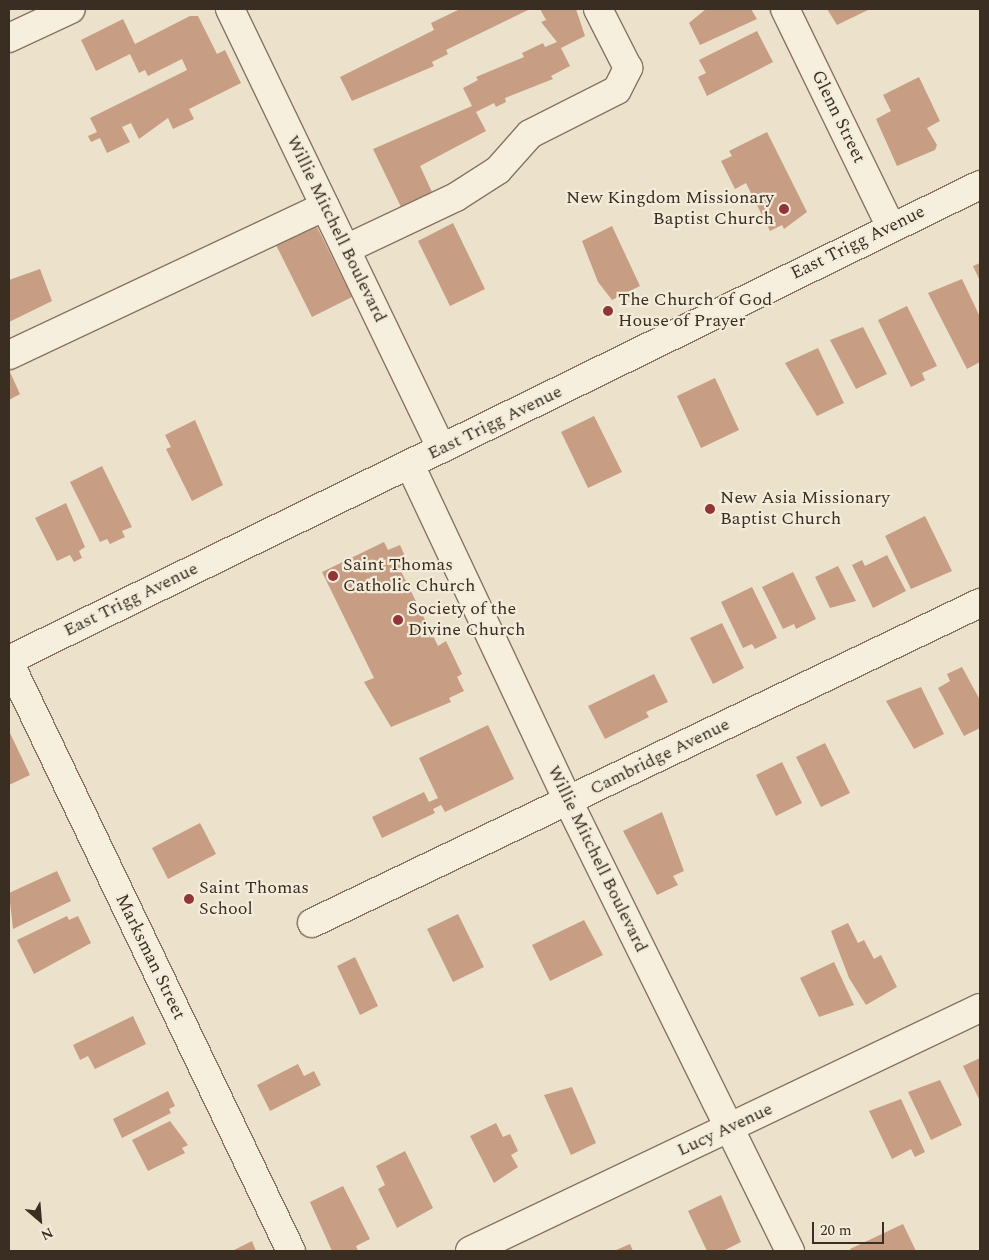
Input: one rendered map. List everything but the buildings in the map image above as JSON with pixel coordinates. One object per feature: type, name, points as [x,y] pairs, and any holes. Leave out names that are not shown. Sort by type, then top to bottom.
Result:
[{"type":"street","points":[[9,38],[71,9]]},
{"type":"street","name":"Willie Mitchell Boulevard","points":[[230,9],[442,449]]},
{"type":"street","points":[[346,249],[456,197],[498,170],[530,134],[617,90],[628,68],[598,9]]},
{"type":"street","name":"Glenn Street","points":[[785,9],[890,225]]},
{"type":"street","name":"East Trigg Avenue","points":[[9,661],[442,449],[890,225],[980,184]]},
{"type":"street","points":[[9,355],[325,206]]},
{"type":"street","name":"Willie Mitchell Boulevard","points":[[410,464],[568,801],[790,1251]]},
{"type":"street","name":"Cambridge Avenue","points":[[312,922],[980,603]]},
{"type":"street","name":"Marksman Street","points":[[9,661],[291,1251]]},
{"type":"street","name":"Lucy Avenue","points":[[470,1251],[980,1008]]},
{"type":"place","name":"New Kingdom Missionary Baptist Church","points":[[784,209]]},
{"type":"place","name":"The Church of God House of Prayer","points":[[608,311]]},
{"type":"place","name":"New Asia Missionary Baptist Church","points":[[710,509]]},
{"type":"place","name":"Saint Thomas Catholic Church","points":[[333,576]]},
{"type":"place","name":"Society of the Divine Church","points":[[398,620]]},
{"type":"place","name":"Saint Thomas School","points":[[189,899]]}]
